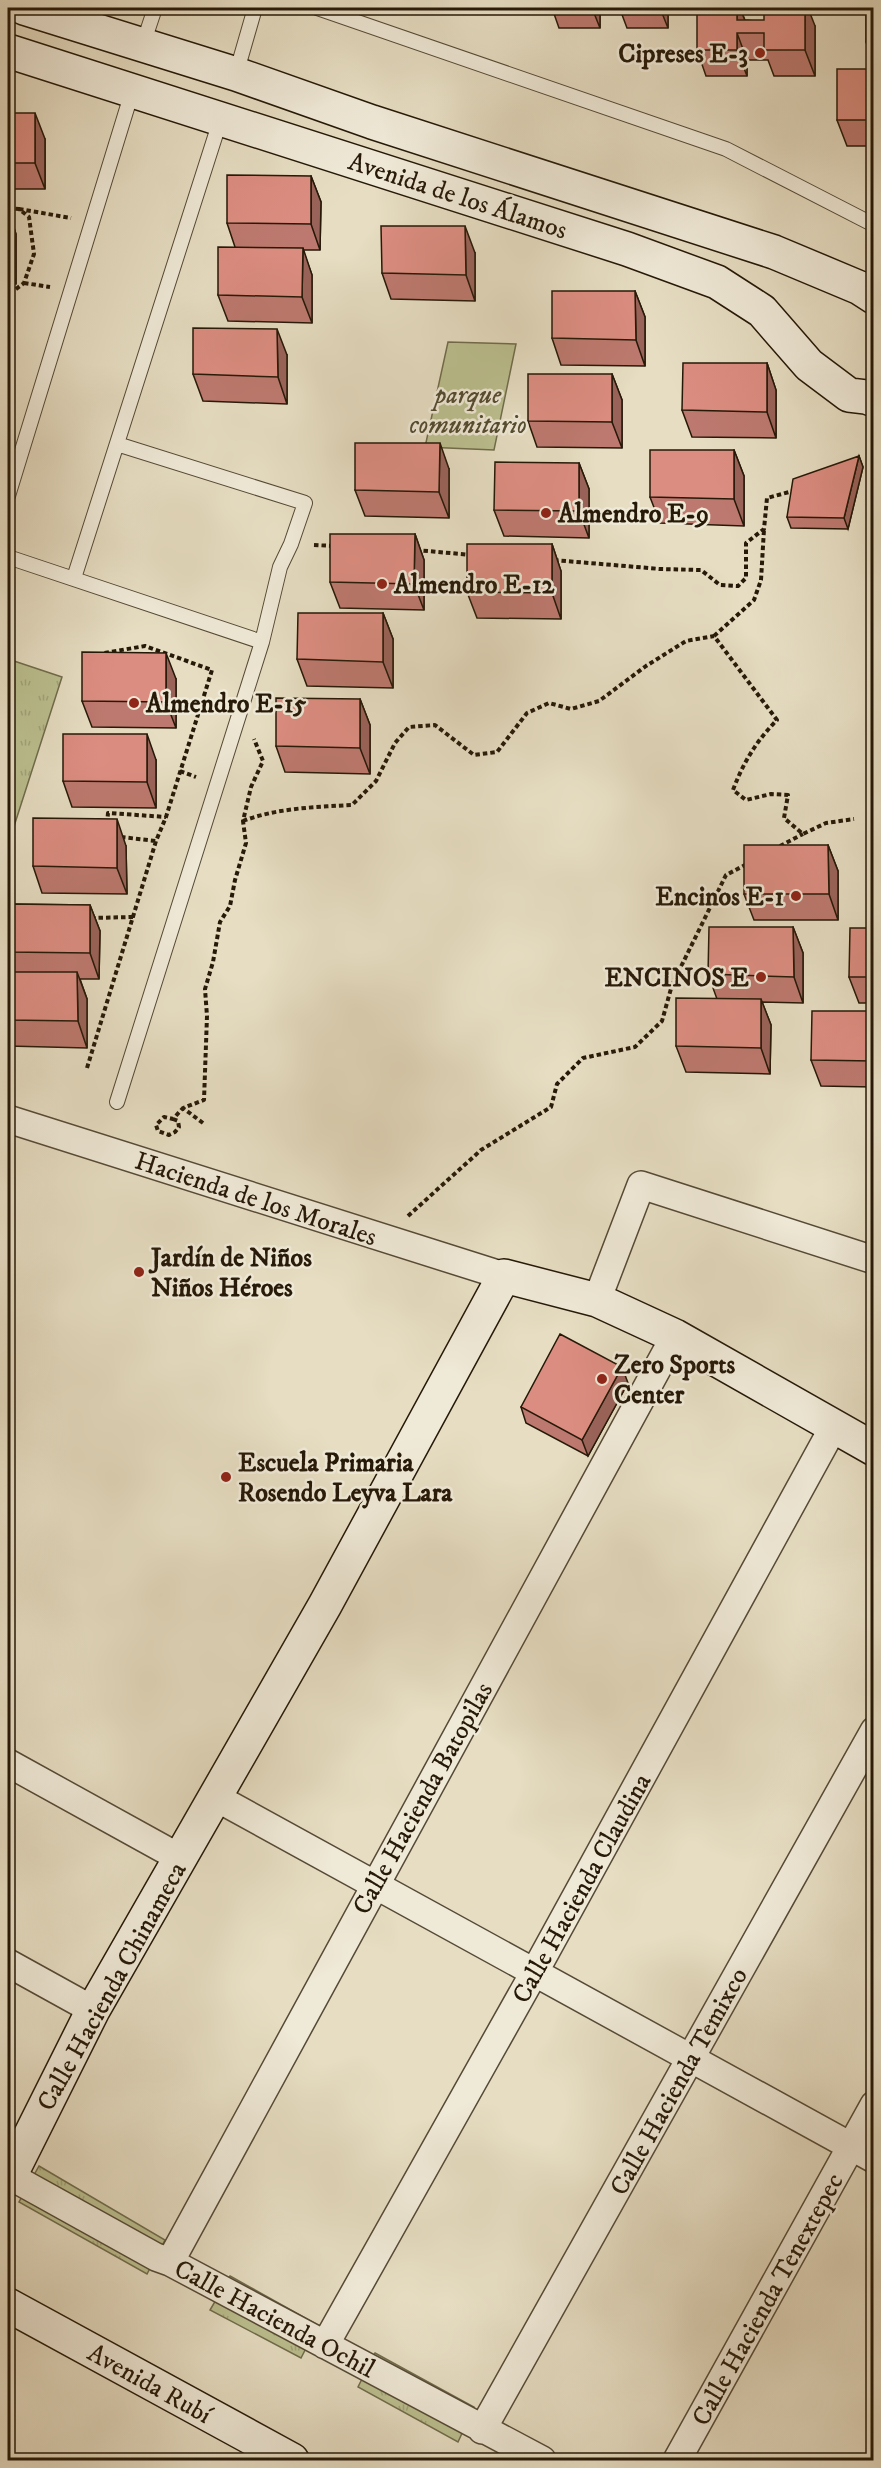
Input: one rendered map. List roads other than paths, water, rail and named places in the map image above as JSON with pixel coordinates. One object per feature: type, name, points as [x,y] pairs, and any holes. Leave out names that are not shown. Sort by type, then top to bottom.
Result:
[{"type":"street","name":"Avenida de los Álamos","points":[[24,8],[236,74],[383,126],[774,252],[860,288],[873,297]]},
{"type":"street","name":"Avenida de los Álamos","points":[[8,51],[627,249],[717,282],[762,311],[809,365],[849,395],[871,395]]},
{"type":"street","name":"Hacienda de los Morales","points":[[8,1119],[504,1276]]},
{"type":"street","points":[[597,1300],[641,1185],[873,1260]]},
{"type":"street","points":[[504,1276],[597,1300],[675,1336],[873,1449]]},
{"type":"street","name":"Calle Hacienda Chinameca","points":[[9,2176],[93,2010],[217,1798],[504,1276]]},
{"type":"street","name":"Calle Hacienda Batopilas","points":[[170,2262],[675,1336]]},
{"type":"street","name":"Calle Hacienda Claudina","points":[[325,2345],[534,1973],[834,1428]]},
{"type":"street","name":"Calle Hacienda Temixco","points":[[482,2430],[873,1731]]},
{"type":"street","points":[[8,1762],[180,1858]]},
{"type":"street","points":[[217,1798],[862,2153]]},
{"type":"street","points":[[8,1963],[93,2010]]},
{"type":"street","name":"Calle Hacienda Tenextepec","points":[[677,2460],[862,2153],[873,2105]]},
{"type":"street","name":"Calle Hacienda Ochil","points":[[9,2176],[156,2257],[222,2289],[534,2456]]},
{"type":"street","name":"Avenida Rubí","points":[[8,2305],[292,2460]]},
{"type":"lane","points":[[143,44],[155,8]]},
{"type":"lane","points":[[236,74],[255,8]]},
{"type":"lane","points":[[317,8],[726,149],[873,225]]},
{"type":"lane","points":[[8,496],[132,92]]},
{"type":"lane","points":[[74,578],[221,118]]},
{"type":"lane","points":[[117,444],[305,503],[291,544],[280,567],[262,642],[117,1102]]},
{"type":"lane","points":[[8,557],[262,642]]},
{"type":"place","name":"Cipreses E-3","points":[[760,53]]},
{"type":"place","name":"Almendro E-9","points":[[546,513]]},
{"type":"place","name":"Almendro E-12","points":[[382,584]]},
{"type":"place","name":"Almendro E-15","points":[[134,703]]},
{"type":"place","name":"Encinos E-1","points":[[796,896]]},
{"type":"place","name":"ENCINOS E","points":[[761,977]]},
{"type":"place","name":"Jardín de Niños Niños Héroes","points":[[139,1272]]},
{"type":"place","name":"Zero Sports Center","points":[[602,1379]]},
{"type":"place","name":"Escuela Primaria Rosendo Leyva Lara","points":[[226,1477]]},
{"type":"park label","name":"parque comunitario","points":[[468,409]]}]
